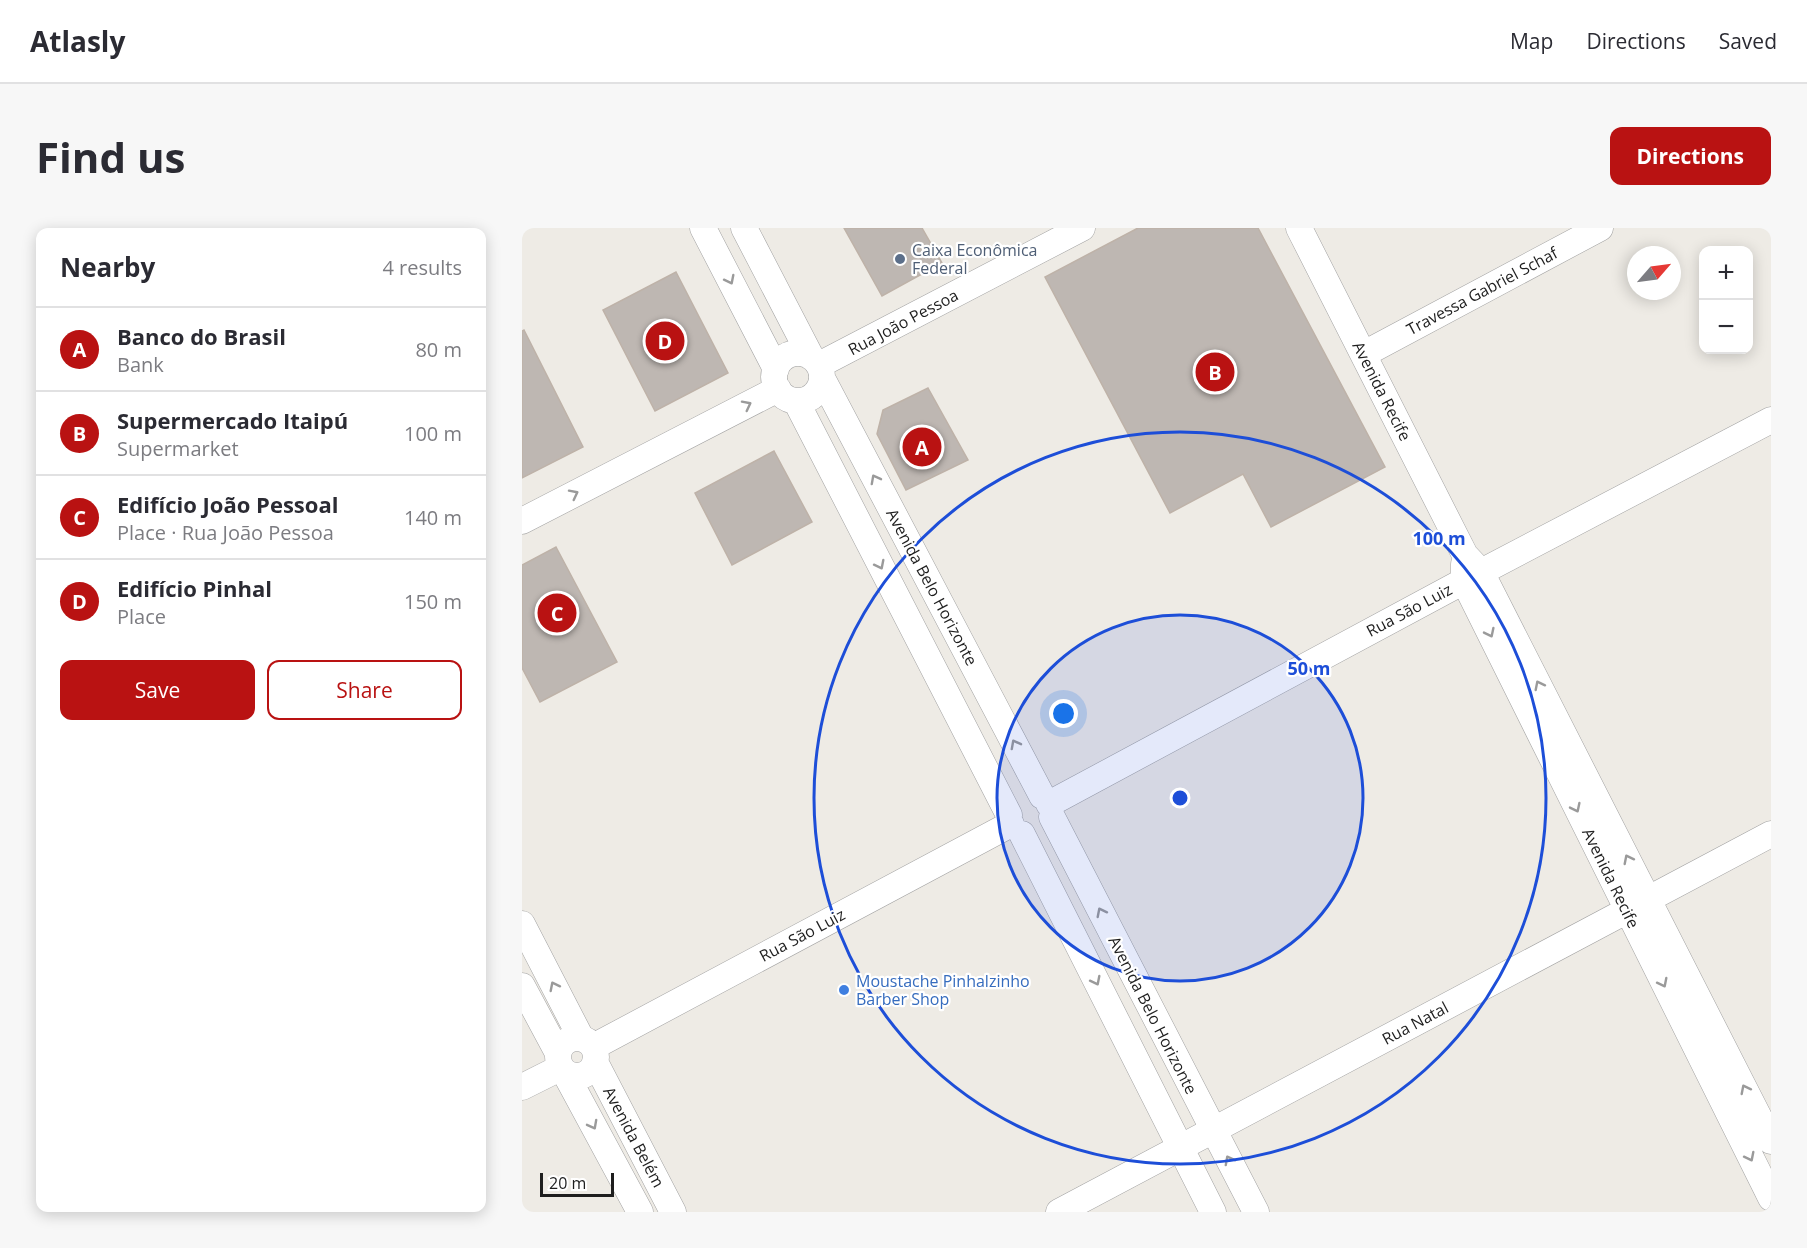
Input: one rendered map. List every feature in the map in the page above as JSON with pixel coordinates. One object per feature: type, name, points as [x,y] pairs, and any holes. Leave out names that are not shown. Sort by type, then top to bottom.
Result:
[{"type":"street","points":[[703,228],[1213,1212]]},
{"type":"street","name":"Avenida Belo Horizonte","points":[[744,228],[1048,806],[1256,1212]]},
{"type":"street","name":"Rua João Pessoa","points":[[817,367],[1082,228]]},
{"type":"street","name":"Avenida Recife","points":[[1299,228],[1638,905],[1771,1198]]},
{"type":"street","name":"Travessa Gabriel Schaf","points":[[1364,354],[1600,228]]},
{"type":"street","points":[[801,353],[817,367],[820,388],[814,395],[805,400],[783,386],[781,360],[790,354],[801,353]]},
{"type":"street","points":[[522,521],[783,386]]},
{"type":"street","name":"Rua São Luiz","points":[[1048,806],[1470,569],[1771,420]]},
{"type":"street","points":[[1032,793],[1048,806],[1049,826],[1041,833],[1032,836],[1014,825],[1010,806],[1016,798],[1023,794],[1032,793]]},
{"type":"street","name":"Rua São Luiz","points":[[590,1049],[1014,825]]},
{"type":"street","name":"Rua Natal","points":[[1059,1212],[1771,834]]},
{"type":"street","name":"Avenida Recife","points":[[1638,905],[1771,1141]]},
{"type":"street","name":"Avenida Belém","points":[[522,924],[590,1049],[666,1209]]},
{"type":"street","name":"Avenida Belém","points":[[522,986],[561,1065],[640,1212]]},
{"type":"street","points":[[522,1087],[561,1065],[566,1041],[573,1038],[590,1049],[591,1071],[582,1076],[572,1076],[561,1065]]},
{"type":"building","name":"Caixa Econômica Federal","points":[[844,228],[922,228],[942,263],[882,296]]},
{"type":"building","points":[[1138,228],[1258,228],[1385,467],[1271,527],[1243,474],[1170,513],[1045,277]]},
{"type":"building","points":[[676,272],[728,373],[655,411],[603,310]]},
{"type":"building","points":[[524,330],[583,447],[522,478],[522,331]]},
{"type":"building","points":[[928,388],[968,460],[906,490],[877,434],[883,410]]},
{"type":"building","points":[[774,451],[812,522],[732,565],[695,493]]},
{"type":"building","points":[[556,547],[617,662],[540,702],[522,668],[522,565]]},
{"type":"place","name":"Caixa Econômica Federal","points":[[900,259]]},
{"type":"place","name":"Edifício Pinhal","points":[[665,341]]},
{"type":"place","name":"Supermercado Itaipú","points":[[1215,372]]},
{"type":"place","name":"Banco do Brasil","points":[[922,447]]},
{"type":"place","name":"Edifício João Pessoal","points":[[557,613]]},
{"type":"place","name":"Moustache Pinhalzinho Barber Shop","points":[[844,990]]}]
